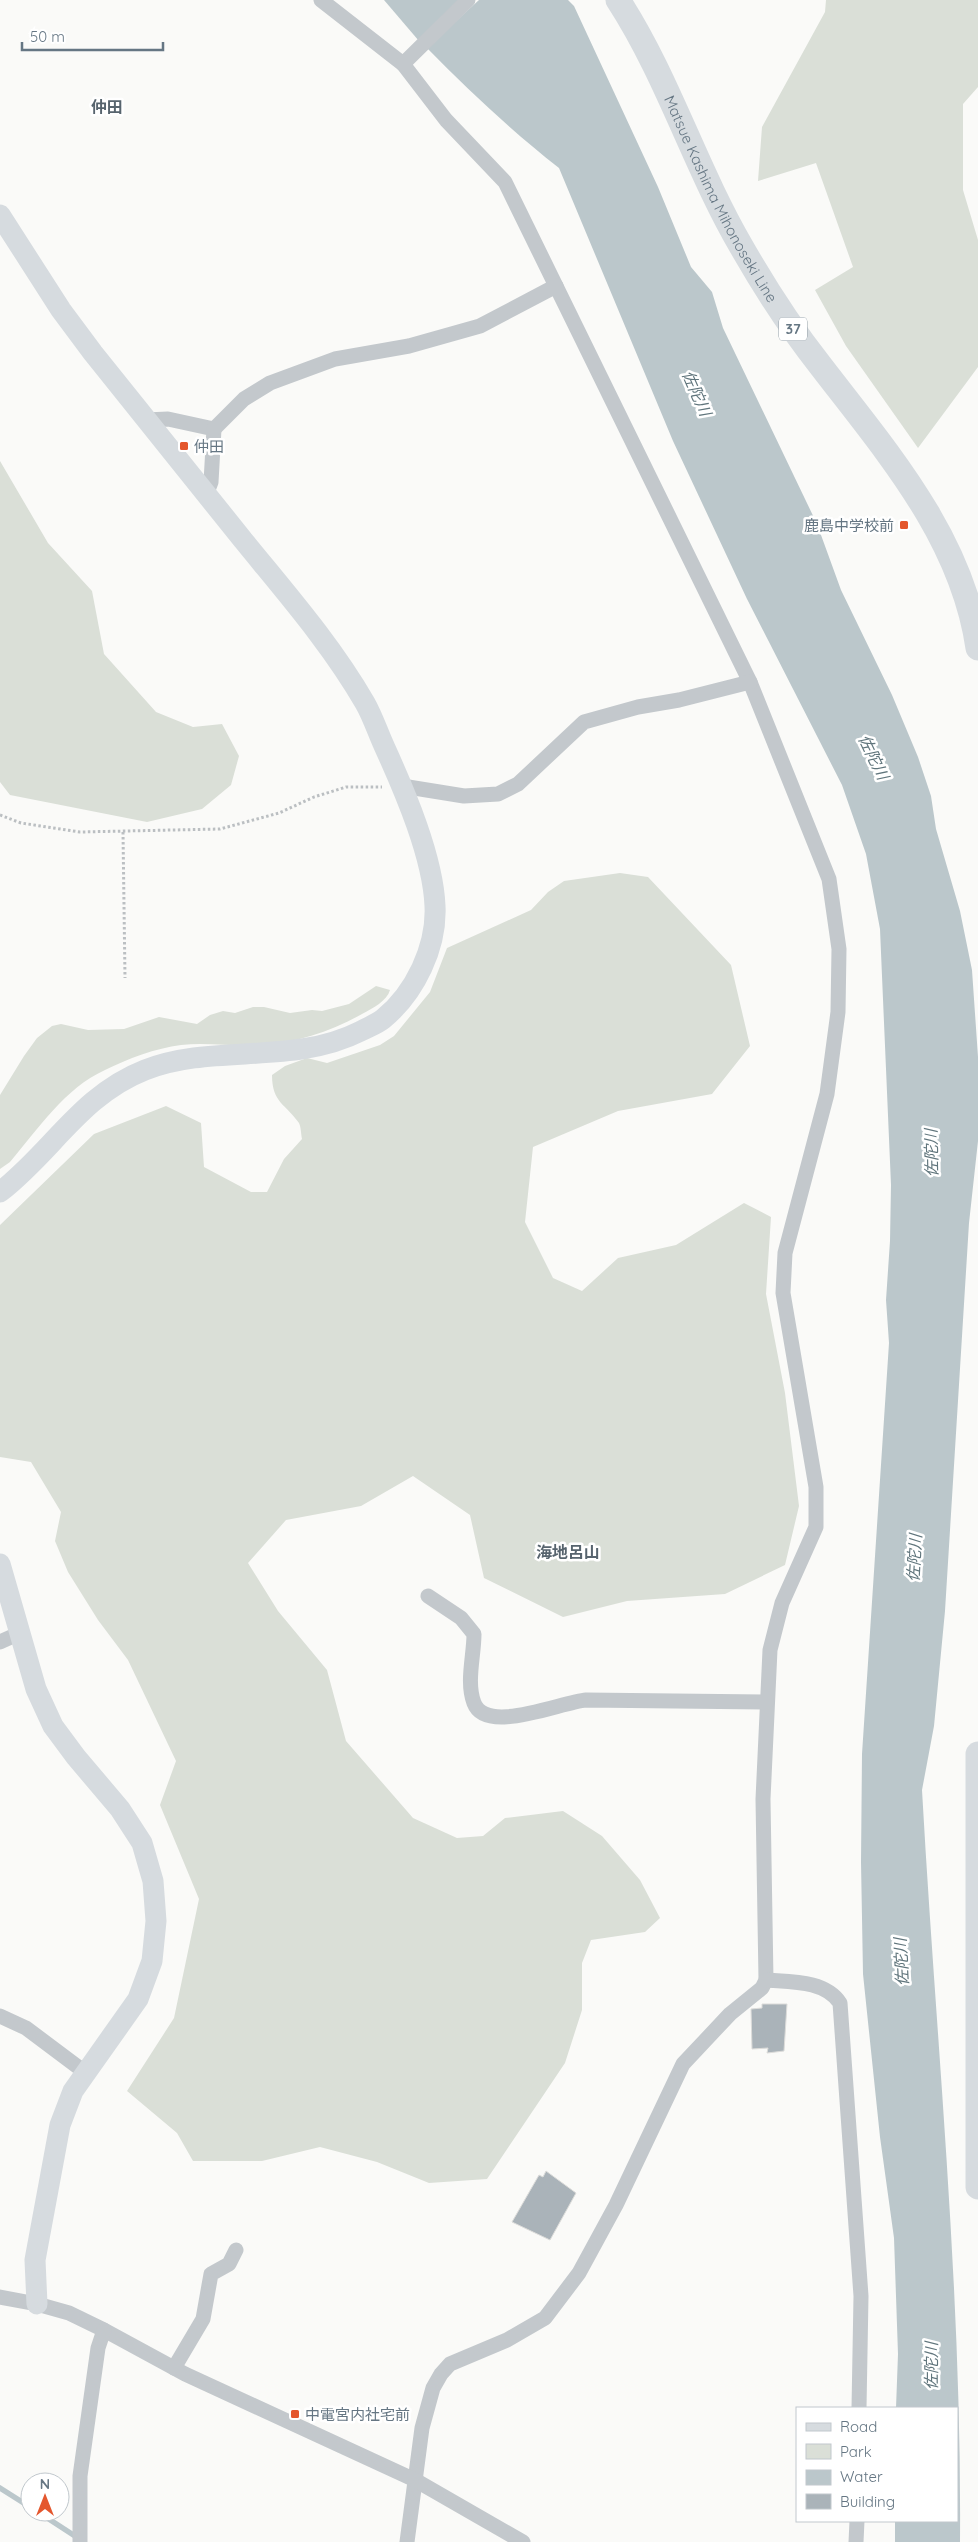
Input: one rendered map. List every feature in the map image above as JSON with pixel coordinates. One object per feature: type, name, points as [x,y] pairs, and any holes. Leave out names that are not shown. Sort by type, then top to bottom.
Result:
[{"type":"main road","name":"Matsue Kashima Mihonoseki Line","points":[[618,0],[636,27],[688,135],[717,203],[778,309],[820,366],[870,427],[935,525],[966,591],[978,648]]},
{"type":"main road","points":[[978,1754],[978,2187]]},
{"type":"street","points":[[321,0],[403,64],[446,120],[505,182],[750,682],[829,879],[840,949],[838,1012],[827,1094],[785,1253],[783,1293],[816,1487],[816,1527],[782,1603],[770,1650],[763,1798],[766,1980],[762,1988],[730,2014],[683,2064],[616,2205],[579,2273],[545,2318],[507,2340],[450,2364],[441,2374],[434,2388],[422,2428],[407,2542]]},
{"type":"street","points":[[403,64],[468,0]]},
{"type":"street","points":[[0,215],[61,310],[146,420],[318,631],[366,704],[402,786],[428,863],[435,906],[430,951],[408,991],[382,1020],[340,1041],[292,1052],[191,1059],[146,1070],[107,1089],[81,1112],[21,1176],[0,1192]]},
{"type":"street","points":[[206,494],[211,482],[214,429],[244,399],[270,383],[335,359],[409,346],[480,326],[556,286]]},
{"type":"street","points":[[146,420],[168,419],[214,429]]},
{"type":"street","points":[[402,786],[464,796],[498,794],[518,784],[584,722],[638,707],[750,682]]},
{"type":"street","points":[[0,1564],[36,1690],[53,1726],[120,1810],[142,1843],[154,1881],[156,1921],[152,1961],[138,1999],[73,2091],[60,2125],[35,2260],[37,2304]]},
{"type":"street","points":[[428,1596],[461,1618],[474,1634],[472,1693],[477,1709],[486,1716],[504,1718],[572,1701],[586,1700],[767,1702]]},
{"type":"street","points":[[0,1642],[20,1633]]},
{"type":"street","points":[[766,1980],[797,1982],[821,1987],[835,1995],[840,2002],[861,2296],[859,2407]]},
{"type":"street","points":[[0,2016],[26,2028],[86,2073]]},
{"type":"street","points":[[174,2368],[203,2319],[212,2274],[229,2264],[234,2259],[236,2250]]},
{"type":"street","points":[[0,2297],[37,2304],[69,2314],[104,2330],[174,2368],[415,2480],[523,2542]]},
{"type":"street","points":[[79,2537],[80,2476],[98,2348],[104,2330]]},
{"type":"street","points":[[856,2542],[857,2522]]},
{"type":"path","points":[[0,815],[21,823],[57,830],[123,832],[220,829],[279,813],[314,797],[346,787],[402,786]]},
{"type":"path","points":[[123,832],[125,978]]},
{"type":"green space","points":[[826,0],[978,0],[978,87],[963,104],[963,190],[978,240],[978,367],[918,448],[846,346],[815,290],[853,267],[816,163],[758,181],[762,127],[825,12]]},
{"type":"green space","points":[[0,461],[48,543],[92,591],[104,654],[156,712],[193,727],[222,724],[239,756],[231,785],[202,809],[147,822],[10,795],[0,782]]},
{"type":"green space","points":[[620,873],[648,877],[731,965],[750,1046],[712,1094],[618,1111],[533,1147],[525,1222],[553,1278],[582,1291],[618,1258],[676,1245],[744,1203],[771,1217],[766,1294],[785,1393],[799,1506],[785,1565],[725,1594],[627,1601],[563,1617],[484,1578],[470,1515],[413,1476],[361,1506],[286,1520],[248,1563],[278,1611],[327,1670],[346,1741],[413,1818],[457,1838],[483,1836],[505,1818],[563,1811],[602,1836],[640,1880],[660,1918],[645,1932],[591,1940],[582,1963],[582,2010],[565,2063],[487,2179],[429,2183],[377,2162],[320,2147],[262,2161],[193,2161],[177,2133],[127,2091],[174,2018],[199,1899],[160,1805],[176,1761],[128,1660],[98,1620],[68,1572],[55,1541],[61,1512],[31,1462],[0,1457],[0,1225],[94,1134],[166,1106],[201,1123],[204,1167],[251,1192],[267,1192],[284,1159],[302,1139],[299,1123],[274,1092],[272,1075],[285,1066],[307,1058],[327,1063],[380,1045],[394,1036],[430,992],[447,948],[531,910],[548,892],[564,881]]},
{"type":"green space","points":[[376,986],[390,990],[386,998],[371,1009],[326,1031],[274,1044],[171,1046],[142,1054],[105,1070],[77,1087],[65,1098],[10,1162],[0,1169],[0,1095],[37,1038],[52,1026],[61,1024],[88,1030],[124,1029],[159,1017],[197,1024],[210,1015],[223,1011],[235,1013],[253,1007],[264,1007],[290,1013],[312,1010],[322,1011],[349,1004]]},
{"type":"water","points":[[384,0],[462,0],[419,41]]},
{"type":"water","name":"佐陀川","points":[[479,0],[568,0],[574,6],[658,187],[691,267],[712,292],[723,328],[817,524],[841,590],[892,695],[918,757],[931,796],[936,829],[960,911],[972,970],[978,1057],[978,1141],[969,1223],[945,1611],[934,1726],[922,1790],[953,2260],[960,2448],[960,2542],[895,2542],[895,2522],[958,2522],[958,2407],[896,2407],[898,2354],[894,2238],[880,2137],[863,1974],[862,1754],[889,1343],[886,1300],[891,1185],[880,929],[866,854],[842,785],[747,599],[673,441],[559,168],[491,110],[427,48]]},
{"type":"building","points":[[762,2004],[787,2004],[784,2051],[767,2053],[768,2048],[752,2049],[751,2009],[762,2008]]},
{"type":"building","points":[[546,2171],[576,2193],[550,2240],[512,2222],[539,2175],[543,2177]]},
{"type":"waterway","points":[[0,2488],[20,2501]]},
{"type":"waterway","points":[[53,2522],[78,2538]]},
{"type":"place","name":"仲田","points":[[184,446]]},
{"type":"place","name":"鹿島中学校前","points":[[904,525]]},
{"type":"place","name":"中電宮内社宅前","points":[[295,2414]]},
{"type":"district","name":"仲田","points":[[107,107]]},
{"type":"district","name":"海地呂山","points":[[568,1552]]}]
